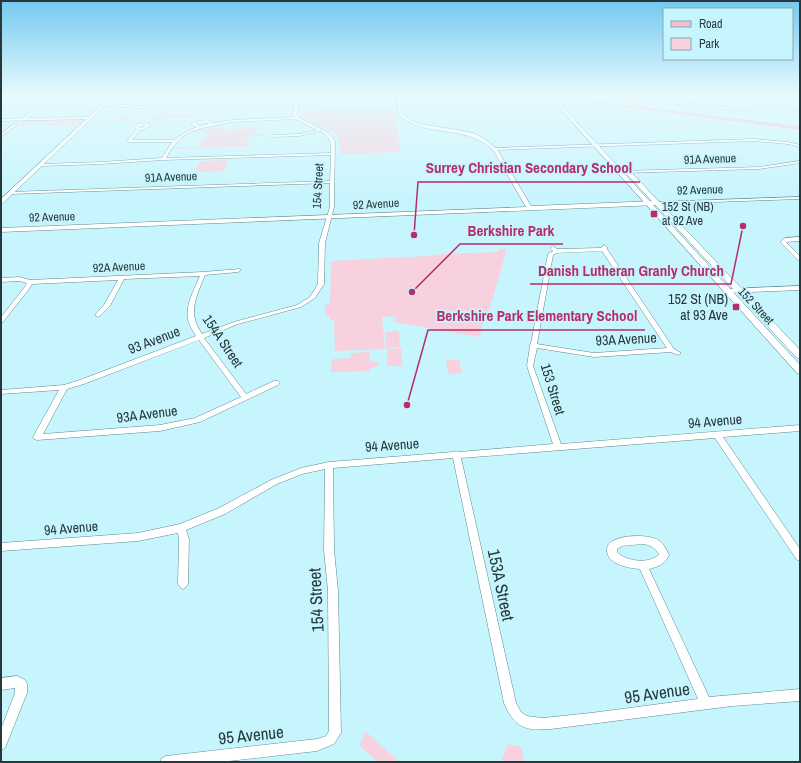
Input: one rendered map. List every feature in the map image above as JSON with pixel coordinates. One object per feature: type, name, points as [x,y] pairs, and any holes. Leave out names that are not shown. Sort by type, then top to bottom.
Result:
[{"type":"main road","points":[[1,203],[77,131]]},
{"type":"main road","name":"152 Street","points":[[583,131],[800,372]]},
{"type":"main road","name":"152 Street","points":[[590,131],[800,356]]},
{"type":"street","points":[[138,131],[129,141],[175,141]]},
{"type":"street","points":[[163,159],[175,141],[195,131]]},
{"type":"street","points":[[273,136],[300,135],[318,131]]},
{"type":"street","name":"154 Street","points":[[312,298],[321,284],[322,242],[332,207],[332,138],[321,131]]},
{"type":"street","points":[[457,131],[474,134],[485,139],[495,149],[530,209]]},
{"type":"street","points":[[768,136],[770,142]]},
{"type":"street","points":[[495,149],[754,140],[800,146]]},
{"type":"street","points":[[41,165],[163,159],[333,154]]},
{"type":"street","name":"91A Avenue","points":[[621,172],[759,168],[800,162]]},
{"type":"street","name":"91A Avenue","points":[[11,193],[332,182]]},
{"type":"street","name":"92 Avenue","points":[[1,230],[800,198]]},
{"type":"street","points":[[800,239],[784,241],[784,245],[800,258]]},
{"type":"street","name":"153 Street","points":[[558,447],[530,366],[551,254],[554,250],[604,248],[675,351]]},
{"type":"street","name":"92A Avenue","points":[[1,280],[19,280],[30,282],[203,274],[238,270]]},
{"type":"street","name":"154A Street","points":[[203,274],[191,313],[191,319],[200,336],[245,397]]},
{"type":"street","points":[[98,315],[107,306],[122,277]]},
{"type":"street","points":[[1,322],[30,282]]},
{"type":"street","points":[[726,291],[800,288]]},
{"type":"street","name":"93 Avenue","points":[[1,392],[64,387],[92,378],[250,318],[290,309],[312,298]]},
{"type":"street","name":"93A Avenue","points":[[533,345],[594,355],[675,351]]},
{"type":"street","name":"93A Avenue","points":[[64,387],[37,437],[160,428],[180,424],[197,420],[276,383]]},
{"type":"street","name":"94 Avenue","points":[[1,546],[22,546],[138,536],[181,528],[222,511],[274,482],[301,471],[329,464],[800,428]]},
{"type":"street","points":[[716,435],[800,557]]},
{"type":"street","name":"153A Street","points":[[456,454],[510,703],[520,720]]},
{"type":"street","name":"154 Street","points":[[329,464],[329,550],[333,591],[335,734]]},
{"type":"street","points":[[181,528],[184,538],[183,584]]},
{"type":"street","points":[[643,540],[656,543],[664,555],[662,559],[656,563],[642,564],[632,565],[620,562],[614,557],[611,549],[614,545],[620,542],[643,540]]},
{"type":"street","points":[[642,564],[706,703]]},
{"type":"street","points":[[1,684],[17,682],[21,684],[21,693],[1,744]]},
{"type":"street","name":"95 Avenue","points":[[520,720],[540,724],[600,718],[759,697],[800,695]]},
{"type":"street","name":"95 Avenue","points":[[166,762],[317,745],[330,740],[335,734]]},
{"type":"green space","points":[[200,131],[254,131],[252,132],[265,135],[248,136],[246,140],[252,146],[177,149],[177,147],[198,147],[201,141],[210,134]]},
{"type":"green space","points":[[331,131],[398,131],[401,152],[339,154],[339,140]]},
{"type":"green space","points":[[228,160],[224,171],[195,172],[200,161]]},
{"type":"green space","points":[[498,249],[505,249],[506,252],[489,311],[487,312],[479,337],[394,322],[396,316],[382,317],[385,349],[335,351],[334,320],[330,320],[330,317],[325,315],[325,306],[330,303],[331,261],[499,252]]},
{"type":"green space","points":[[399,331],[400,347],[386,348],[385,332]]},
{"type":"green space","points":[[401,348],[402,366],[387,366],[387,349]]},
{"type":"green space","points":[[369,352],[370,362],[378,362],[378,367],[370,368],[369,371],[331,372],[332,359],[351,358],[351,353]]},
{"type":"green space","points":[[446,360],[459,360],[462,373],[448,374]]},
{"type":"green space","points":[[365,731],[399,762],[378,762],[360,746]]},
{"type":"green space","points":[[508,744],[521,747],[524,762],[501,762]]},
{"type":"waterway","points":[[708,140],[717,140]]},
{"type":"waterway","points":[[701,141],[706,141]]},
{"type":"place","name":"152 St (NB) at 92 Ave","points":[[654,214]]},
{"type":"place","name":"Danish Lutheran Granly Church","points":[[743,226]]},
{"type":"place","name":"Surrey Christian Secondary School","points":[[414,235]]},
{"type":"place","name":"Berkshire Park","points":[[412,292]]},
{"type":"place","name":"152 St (NB) at 93 Ave","points":[[736,307]]},
{"type":"place","name":"Berkshire Park Elementary School","points":[[407,405]]}]
